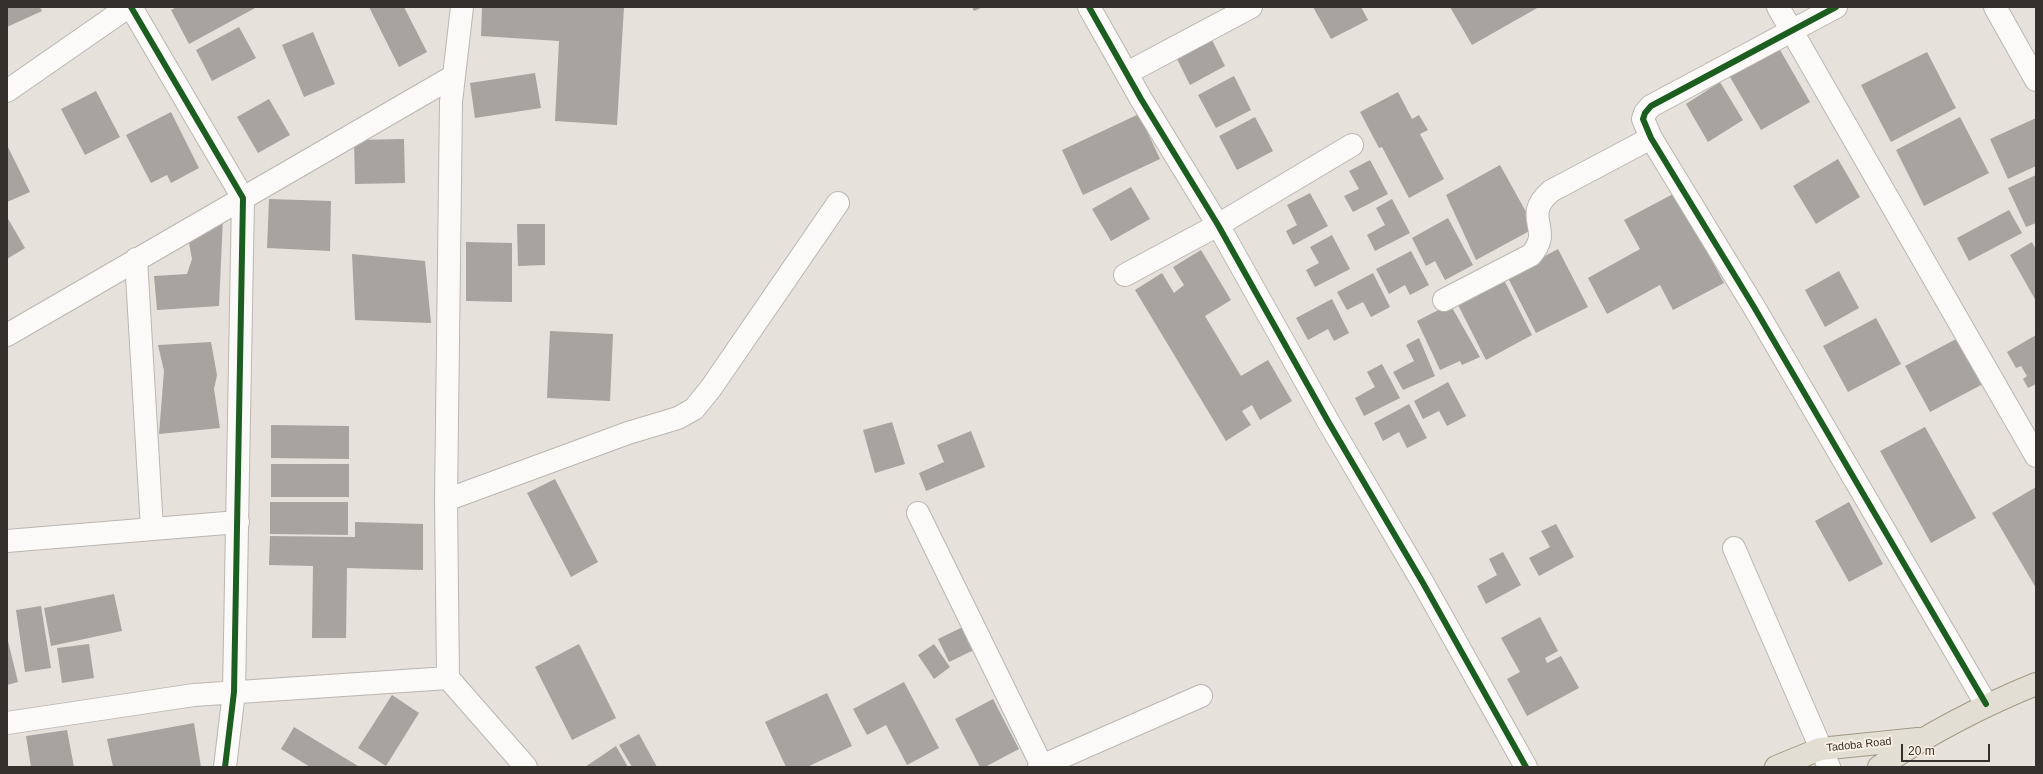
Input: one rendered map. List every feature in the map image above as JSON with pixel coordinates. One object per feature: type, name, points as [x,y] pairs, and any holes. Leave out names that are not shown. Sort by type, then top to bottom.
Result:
[{"type":"main road","name":"Tadoba Road","points":[[1879,767],[1922,739],[1986,704],[2036,684]]},
{"type":"main road","name":"Tadoba Road","points":[[1776,767],[1922,739]]},
{"type":"street","points":[[7,91],[130,7],[243,198],[234,692],[225,767]]},
{"type":"street","points":[[462,7],[451,102],[446,500],[448,678],[526,767]]},
{"type":"street","points":[[1089,7],[1218,225],[1329,423],[1423,583],[1526,767]]},
{"type":"street","points":[[1127,73],[1251,7]]},
{"type":"street","points":[[1778,7],[2036,456]]},
{"type":"street","points":[[1836,7],[1651,106],[1645,113],[1643,119],[1651,138],[1754,307],[1986,704]]},
{"type":"street","points":[[1995,7],[2036,80]]},
{"type":"street","points":[[7,335],[454,76]]},
{"type":"street","points":[[1444,300],[1531,255],[1538,247],[1541,238],[1537,208],[1540,200],[1551,191],[1651,138]]},
{"type":"street","points":[[1125,275],[1218,225],[1352,145]]},
{"type":"street","points":[[446,500],[628,433],[678,418],[694,409],[711,388],[838,203]]},
{"type":"street","points":[[136,259],[152,529]]},
{"type":"street","points":[[918,513],[1040,766],[1201,696]]},
{"type":"street","points":[[7,541],[238,522]]},
{"type":"street","points":[[1734,548],[1824,758]]},
{"type":"street","points":[[7,723],[194,695],[448,678]]},
{"type":"building","points":[[7,7],[40,7],[42,11],[7,27]]},
{"type":"building","points":[[177,7],[257,7],[189,44],[171,10]]},
{"type":"building","points":[[369,7],[404,7],[427,52],[399,67]]},
{"type":"building","points":[[482,7],[624,7],[617,125],[555,121],[559,41],[481,36]]},
{"type":"building","points":[[972,7],[983,7],[974,11]]},
{"type":"building","points":[[1313,7],[1361,7],[1368,20],[1331,39]]},
{"type":"building","points":[[1450,7],[1539,7],[1472,45]]},
{"type":"building","points":[[239,27],[256,58],[212,81],[196,50]]},
{"type":"building","points":[[313,32],[335,84],[304,97],[282,45]]},
{"type":"building","points":[[1208,32],[1225,66],[1190,85],[1173,51]]},
{"type":"building","points":[[1776,43],[1810,102],[1761,130],[1727,72]]},
{"type":"building","points":[[1927,52],[1956,108],[1891,142],[1861,85]]},
{"type":"building","points":[[535,73],[541,108],[475,118],[470,83]]},
{"type":"building","points":[[1234,76],[1251,110],[1216,128],[1198,95]]},
{"type":"building","points":[[1720,82],[1743,120],[1708,142],[1686,104]]},
{"type":"building","points":[[96,91],[120,137],[85,155],[61,109]]},
{"type":"building","points":[[1398,92],[1412,119],[1419,115],[1428,130],[1420,134],[1444,179],[1409,198],[1382,147],[1379,148],[1360,112]]},
{"type":"building","points":[[269,99],[290,135],[258,153],[237,117]]},
{"type":"building","points":[[171,112],[199,168],[171,183],[167,175],[151,183],[126,135]]},
{"type":"building","points":[[1139,114],[1160,159],[1083,195],[1062,150]]},
{"type":"building","points":[[1255,117],[1273,151],[1237,170],[1219,136]]},
{"type":"building","points":[[1960,117],[1989,173],[1924,206],[1896,150]]},
{"type":"building","points":[[2036,118],[2036,166],[2008,179],[1990,139]]},
{"type":"building","points":[[404,139],[405,183],[355,184],[354,140]]},
{"type":"building","points":[[7,145],[30,192],[7,202]]},
{"type":"building","points":[[1838,159],[1860,197],[1816,224],[1793,186]]},
{"type":"building","points":[[1370,160],[1388,194],[1353,212],[1344,196],[1359,189],[1349,171]]},
{"type":"building","points":[[1500,165],[1535,228],[1476,260],[1446,195]]},
{"type":"building","points":[[2036,175],[2036,223],[2026,227],[2008,188]]},
{"type":"building","points":[[1131,187],[1150,219],[1111,241],[1092,209]]},
{"type":"building","points":[[1310,193],[1328,226],[1293,245],[1286,231],[1297,225],[1287,205]]},
{"type":"building","points":[[1675,193],[1724,283],[1673,310],[1660,285],[1607,314],[1588,278],[1640,249],[1624,220]]},
{"type":"building","points":[[269,199],[331,201],[330,251],[267,248]]},
{"type":"building","points":[[1392,199],[1410,233],[1375,251],[1367,235],[1385,225],[1376,208]]},
{"type":"building","points":[[2009,210],[2022,233],[1969,261],[1957,238]]},
{"type":"building","points":[[7,217],[25,248],[7,259]]},
{"type":"building","points":[[223,217],[219,306],[157,310],[154,276],[187,274],[192,259],[187,232]]},
{"type":"building","points":[[1448,218],[1473,265],[1445,280],[1435,261],[1426,266],[1412,238]]},
{"type":"building","points":[[517,224],[545,224],[545,265],[518,266]]},
{"type":"building","points":[[1332,235],[1350,269],[1315,287],[1306,270],[1319,263],[1310,247]]},
{"type":"building","points":[[466,242],[512,243],[512,302],[466,301]]},
{"type":"building","points":[[2032,242],[2036,250],[2036,301],[2010,255]]},
{"type":"building","points":[[1558,249],[1588,307],[1536,333],[1507,276]]},
{"type":"building","points":[[1201,250],[1231,300],[1205,316],[1241,376],[1268,360],[1292,401],[1260,420],[1252,405],[1242,411],[1251,425],[1226,441],[1135,290],[1162,273],[1174,293],[1184,285],[1173,267]]},
{"type":"building","points":[[1411,251],[1429,285],[1410,295],[1405,285],[1389,294],[1376,269]]},
{"type":"building","points":[[352,254],[425,261],[431,323],[355,320]]},
{"type":"building","points":[[1839,271],[1859,308],[1825,327],[1805,290]]},
{"type":"building","points":[[1373,273],[1390,307],[1371,317],[1363,302],[1347,310],[1337,292]]},
{"type":"building","points":[[1503,278],[1532,335],[1486,360],[1456,301]]},
{"type":"building","points":[[1332,299],[1349,333],[1334,341],[1328,329],[1308,340],[1296,318]]},
{"type":"building","points":[[1450,304],[1480,357],[1462,365],[1460,361],[1440,370],[1417,321]]},
{"type":"building","points":[[1876,318],[1901,364],[1848,392],[1823,346]]},
{"type":"building","points":[[550,331],[613,334],[610,401],[547,398]]},
{"type":"building","points":[[2036,335],[2036,384],[2028,388],[2023,379],[2027,376],[2021,366],[2016,368],[2007,352]]},
{"type":"building","points":[[1419,338],[1435,376],[1403,390],[1393,372],[1414,361],[1406,345]]},
{"type":"building","points":[[1958,338],[1983,384],[1930,412],[1905,366]]},
{"type":"building","points":[[211,342],[217,375],[214,389],[220,428],[159,434],[164,371],[158,345]]},
{"type":"building","points":[[1382,364],[1400,398],[1364,416],[1355,398],[1375,387],[1367,372]]},
{"type":"building","points":[[1448,382],[1466,416],[1447,426],[1439,411],[1423,419],[1414,401]]},
{"type":"building","points":[[1409,404],[1427,438],[1407,448],[1399,432],[1383,441],[1374,423]]},
{"type":"building","points":[[892,422],[905,464],[875,473],[863,430]]},
{"type":"building","points":[[271,425],[349,426],[349,459],[271,458]]},
{"type":"building","points":[[1925,427],[1976,518],[1931,543],[1880,451]]},
{"type":"building","points":[[971,431],[985,467],[926,491],[919,473],[944,462],[937,445]]},
{"type":"building","points":[[271,464],[349,464],[349,497],[271,497]]},
{"type":"building","points":[[555,479],[598,562],[571,577],[527,493]]},
{"type":"building","points":[[2036,487],[2036,588],[1992,513]]},
{"type":"building","points":[[270,502],[348,502],[348,535],[270,534]]},
{"type":"building","points":[[1849,502],[1883,564],[1849,582],[1815,521]]},
{"type":"building","points":[[355,522],[423,524],[423,570],[347,568],[346,638],[312,638],[313,566],[269,565],[270,536],[355,537]]},
{"type":"building","points":[[1556,524],[1574,557],[1539,576],[1529,558],[1550,547],[1541,531]]},
{"type":"building","points":[[1503,552],[1521,585],[1486,604],[1477,586],[1497,575],[1489,559]]},
{"type":"building","points":[[114,594],[122,631],[51,646],[44,608]]},
{"type":"building","points":[[41,606],[51,668],[25,672],[16,610]]},
{"type":"building","points":[[1540,617],[1558,651],[1545,658],[1547,663],[1561,656],[1579,688],[1527,716],[1507,679],[1520,672],[1501,638]]},
{"type":"building","points":[[967,625],[978,648],[949,662],[938,639]]},
{"type":"building","points":[[7,637],[18,682],[7,685]]},
{"type":"building","points":[[89,644],[94,678],[62,683],[57,648]]},
{"type":"building","points":[[579,644],[616,718],[572,740],[535,667]]},
{"type":"building","points":[[934,644],[950,667],[934,679],[918,655]]},
{"type":"building","points":[[904,682],[939,748],[907,765],[886,725],[867,735],[853,709]]},
{"type":"building","points":[[827,693],[852,746],[807,767],[786,767],[765,722]]},
{"type":"building","points":[[392,695],[419,713],[386,766],[358,748]]},
{"type":"building","points":[[993,699],[1019,749],[985,767],[980,767],[955,719]]},
{"type":"building","points":[[194,723],[201,767],[113,767],[107,739]]},
{"type":"building","points":[[294,727],[358,766],[310,767],[281,749]]},
{"type":"building","points":[[67,730],[74,767],[31,767],[26,736]]},
{"type":"building","points":[[639,734],[657,767],[632,767],[619,745]]},
{"type":"building","points":[[616,746],[628,767],[585,767]]},
{"type":"cycle path","points":[[131,7],[243,198],[234,692],[225,767]]},
{"type":"cycle path","points":[[1089,7],[1141,99],[1218,225],[1329,423],[1423,583],[1526,767]]},
{"type":"cycle path","points":[[1836,7],[1651,106],[1645,113],[1643,119],[1651,138],[1754,307],[1986,704]]}]
